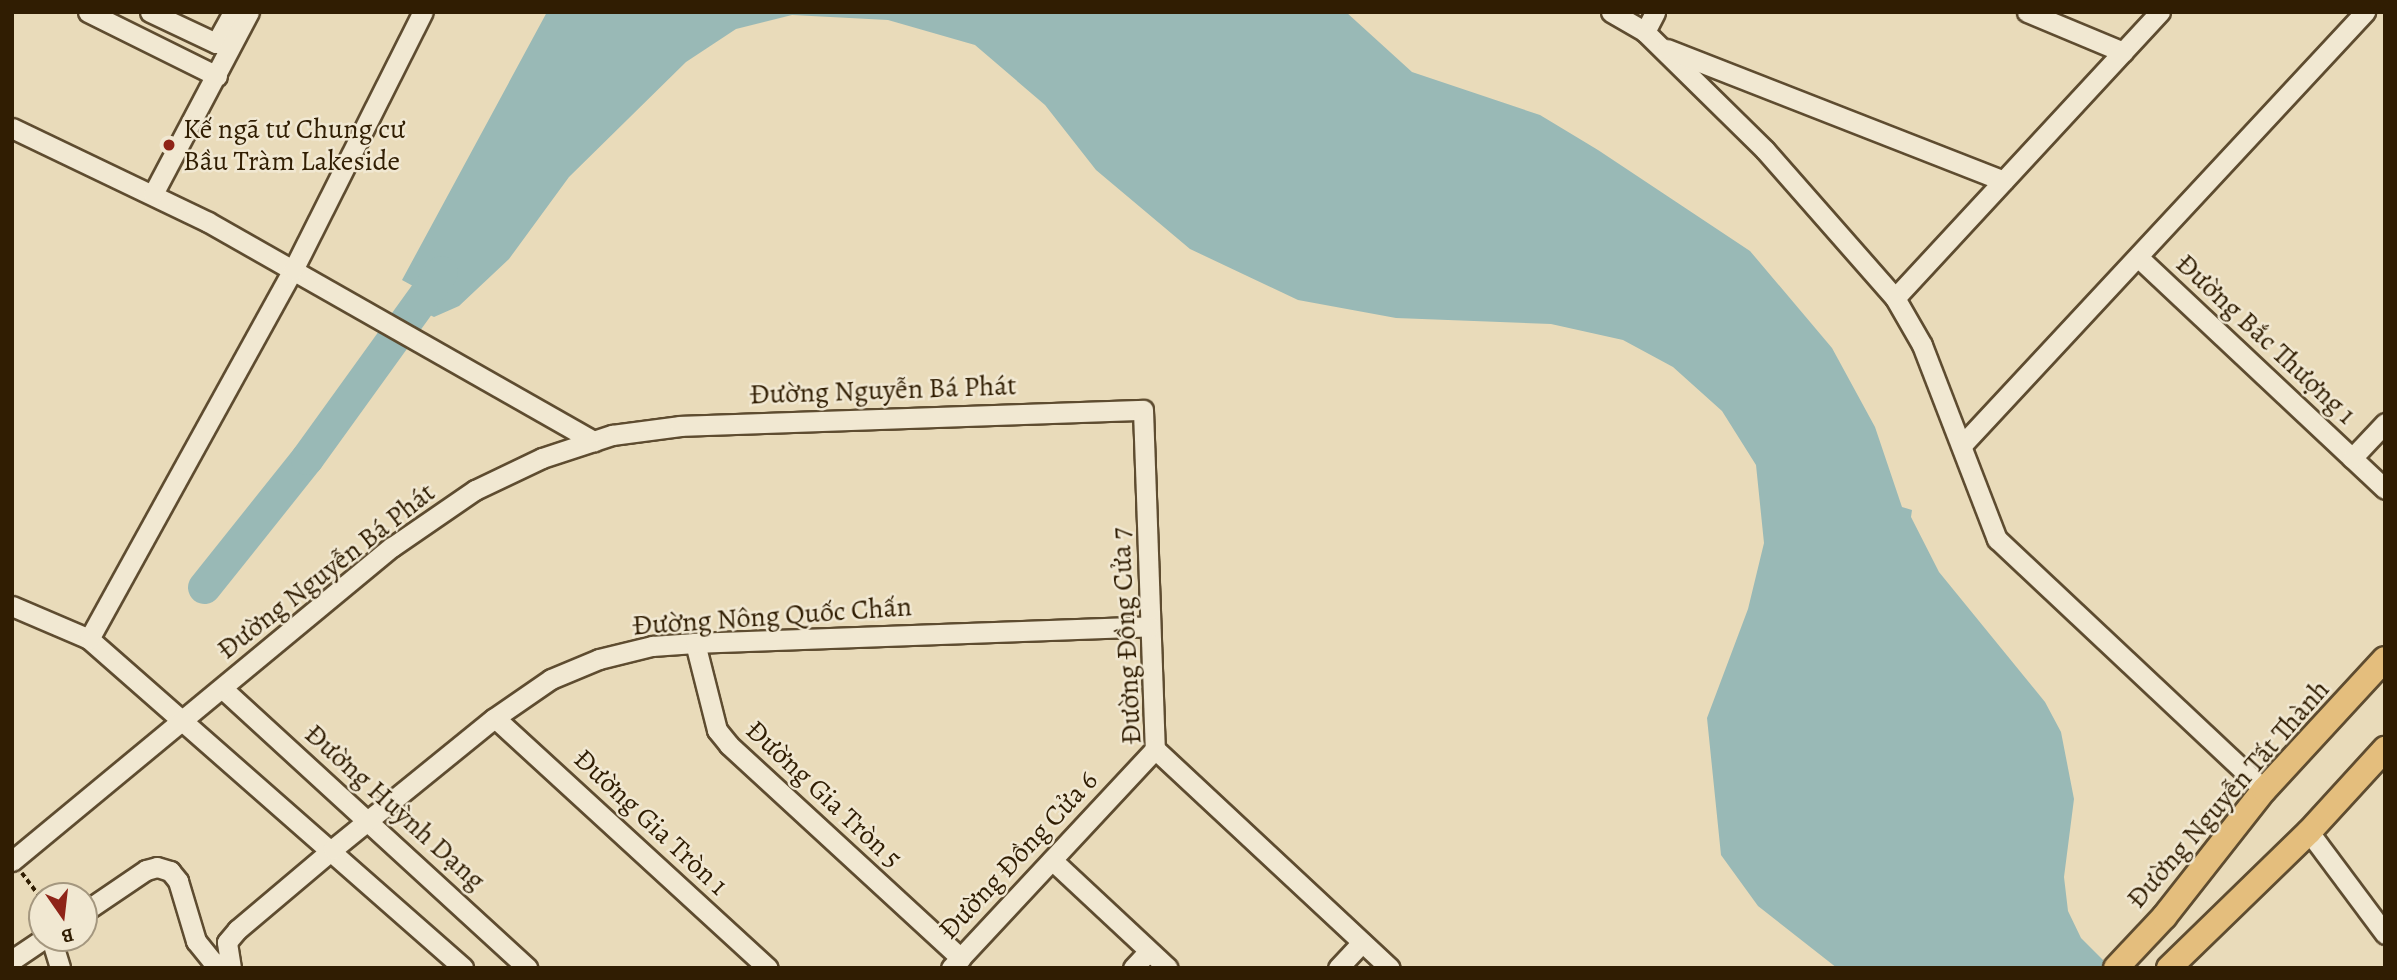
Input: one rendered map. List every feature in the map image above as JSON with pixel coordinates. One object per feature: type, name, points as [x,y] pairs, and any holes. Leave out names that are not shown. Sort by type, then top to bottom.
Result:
[{"type":"main road","name":"Đường Nguyễn Tất Thành","points":[[2116,968],[2164,917],[2264,790],[2385,659]]},
{"type":"main road","points":[[2169,968],[2309,831],[2385,749]]},
{"type":"street","points":[[88,12],[217,76]]},
{"type":"street","points":[[150,12],[216,43],[233,12]]},
{"type":"street","points":[[153,194],[249,12]]},
{"type":"street","points":[[89,639],[293,270],[423,12]]},
{"type":"street","points":[[1611,12],[1645,32],[1765,150],[1895,298],[1922,345],[1997,539],[2264,790]]},
{"type":"street","points":[[1645,32],[1655,12]]},
{"type":"street","points":[[2027,12],[2123,52]]},
{"type":"street","points":[[1895,298],[2160,12]]},
{"type":"street","points":[[1962,444],[2139,258],[2365,12]]},
{"type":"street","points":[[1659,46],[2003,181]]},
{"type":"street","points":[[12,128],[208,222],[594,441]]},
{"type":"street","name":"Đường Bắc Thượng 1","points":[[2139,258],[2385,489]]},
{"type":"street","name":"Đường Nguyễn Bá Phát","points":[[13,861],[392,547],[474,490],[542,458],[594,441],[680,426],[1143,410]]},
{"type":"street","name":"Đường Đồng Cửa 7","points":[[1143,410],[1155,749],[1390,968]]},
{"type":"street","points":[[2352,458],[2385,423]]},
{"type":"street","points":[[12,606],[89,639],[333,849],[463,968]]},
{"type":"street","name":"Đường Nông Quốc Chấn","points":[[229,968],[227,942],[237,930],[333,849],[495,718],[551,678],[599,659],[652,646],[695,643],[1150,626]]},
{"type":"street","name":"Đường Gia Tròn 5","points":[[695,643],[717,730],[729,746],[956,963]]},
{"type":"street","name":"Đường Huỳnh Dạng","points":[[223,689],[528,968]]},
{"type":"street","name":"Đường Gia Tròn 1","points":[[495,718],[768,968]]},
{"type":"street","name":"Đường Đồng Cửa 6","points":[[956,963],[1155,749]]},
{"type":"street","points":[[2309,831],[2385,934]]},
{"type":"street","points":[[1052,860],[1168,968]]},
{"type":"street","points":[[98,903],[146,870],[170,871],[178,881],[196,941],[212,961],[229,968]]},
{"type":"street","points":[[1338,968],[1362,942]]},
{"type":"street","points":[[12,960],[28,949]]},
{"type":"street","points":[[1133,968],[1149,951]]},
{"type":"path","points":[[13,861],[29,882]]},
{"type":"water","points":[[547,12],[1346,12],[1412,72],[1540,115],[1598,150],[1750,251],[1832,348],[1875,427],[1902,507],[1912,510],[1911,517],[1939,572],[2045,702],[2061,732],[2074,799],[2064,877],[2068,911],[2081,938],[2111,968],[1837,968],[1758,906],[1721,855],[1707,718],[1748,609],[1764,543],[1756,465],[1722,411],[1673,367],[1623,340],[1551,324],[1396,318],[1298,300],[1190,249],[1096,170],[1045,105],[975,45],[888,20],[792,15],[736,29],[686,62],[569,177],[509,259],[459,306],[434,317],[411,306],[413,286],[402,280]]},
{"type":"waterway","points":[[204,587],[307,458],[441,272]]},
{"type":"place","name":"Kế ngã tư Chung cư Bầu Tràm Lakeside","points":[[169,145]]}]
